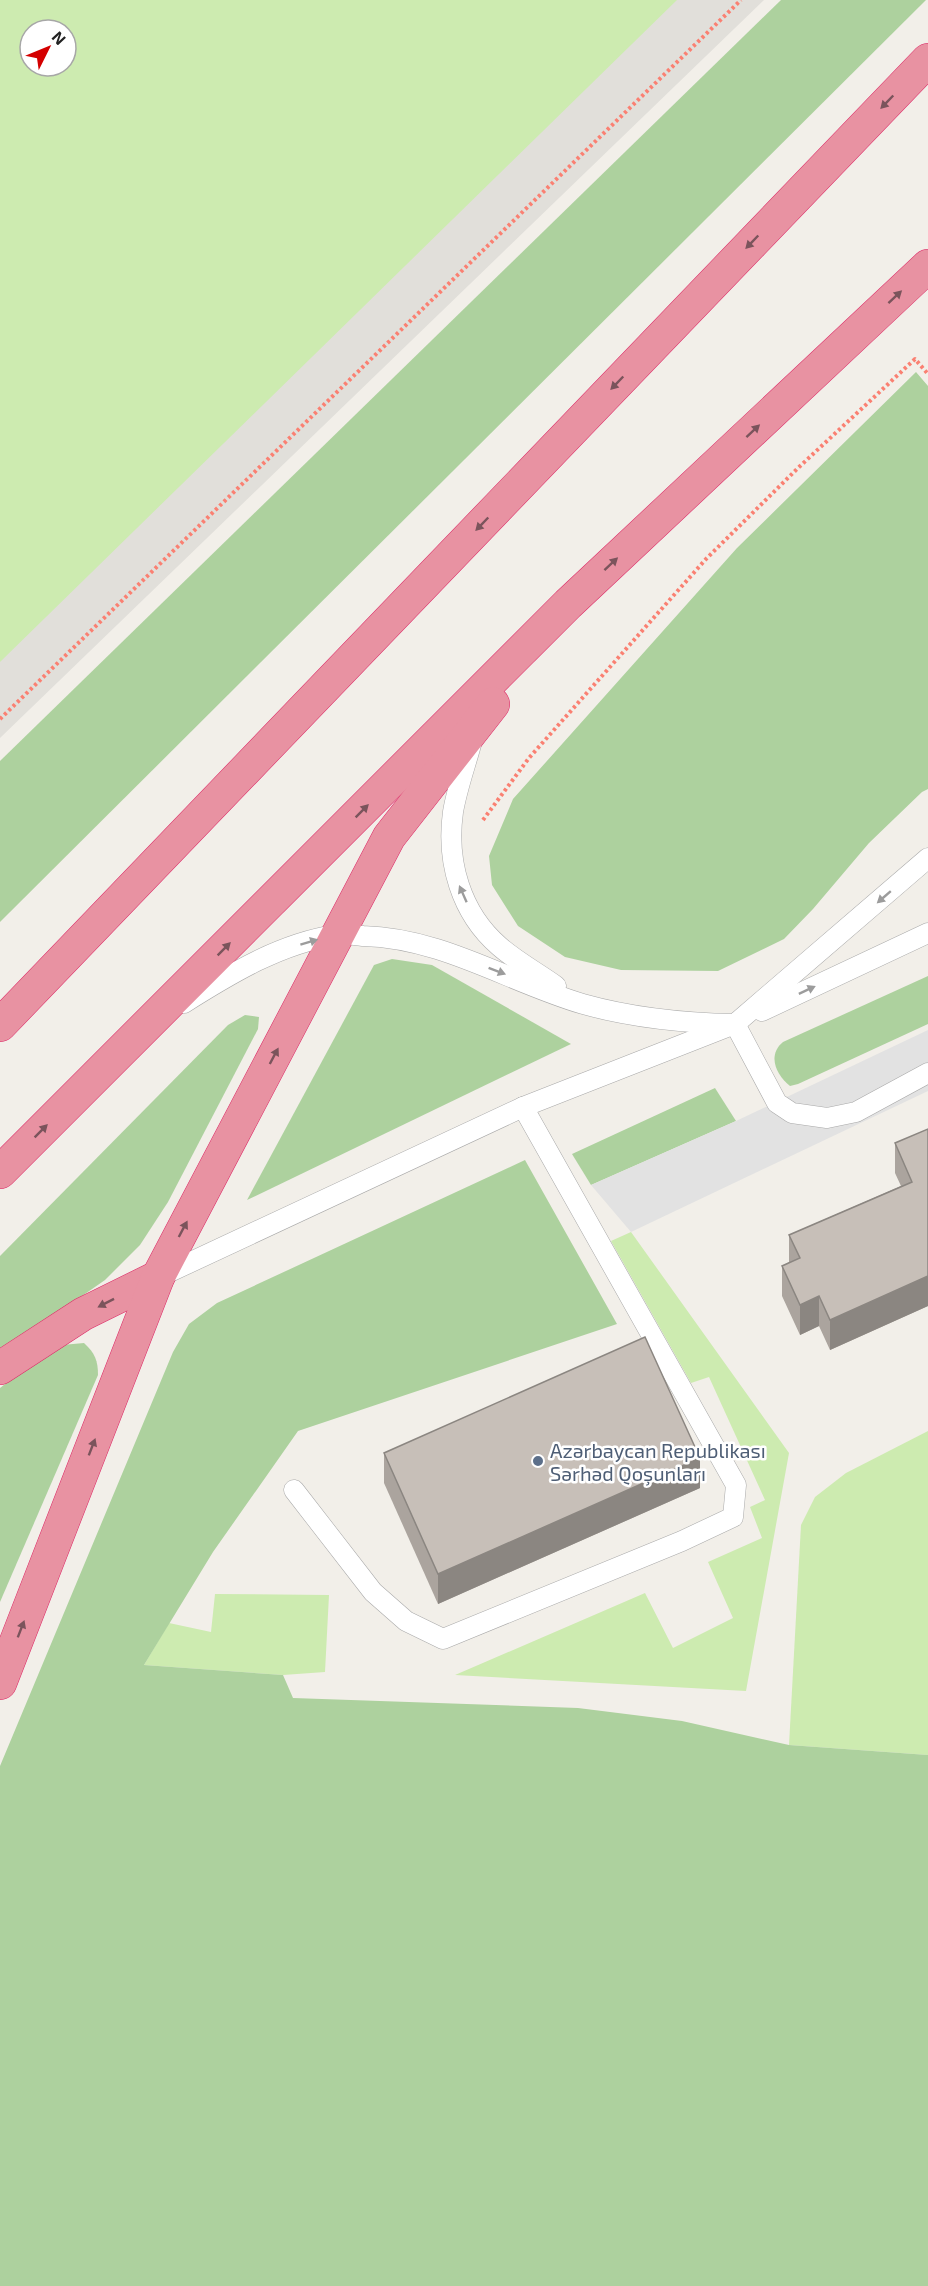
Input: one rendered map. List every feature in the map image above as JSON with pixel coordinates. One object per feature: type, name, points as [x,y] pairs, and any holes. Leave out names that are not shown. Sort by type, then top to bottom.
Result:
[{"type":"highway","points":[[0,1025],[928,60]]},
{"type":"highway","points":[[0,1172],[568,604],[928,266]]},
{"type":"highway","points":[[0,1683],[158,1277],[337,935],[389,837],[568,604]]},
{"type":"highway","points":[[0,1368],[83,1314],[158,1277]]},
{"type":"lane","points":[[475,728],[453,812],[450,852],[460,889],[475,919],[499,946],[580,1003]]},
{"type":"lane","points":[[146,1027],[230,974],[271,955],[310,941],[337,935],[386,936],[428,944],[580,1003],[614,1012],[686,1023],[735,1024],[928,858]]},
{"type":"lane","points":[[158,1277],[523,1107],[735,1024],[928,933]]},
{"type":"lane","points":[[735,1024],[777,1103],[792,1113],[827,1118],[856,1112],[928,1073]]},
{"type":"lane","points":[[294,1490],[373,1592],[406,1621],[444,1640],[682,1541],[733,1517],[736,1485],[523,1107]]},
{"type":"path","points":[[0,719],[741,0]]},
{"type":"path","points":[[479,825],[529,758],[706,559],[798,468],[915,359],[928,374]]},
{"type":"shaded area","points":[[0,0],[764,0],[0,738]]},
{"type":"shaded area","points":[[928,1030],[928,1091],[631,1232],[591,1185],[736,1121]]},
{"type":"green space","points":[[0,0],[677,0],[0,662]]},
{"type":"green space","points":[[781,0],[926,0],[0,922],[0,761]]},
{"type":"green space","points":[[916,372],[928,386],[928,789],[922,792],[869,843],[813,909],[784,939],[718,971],[621,970],[565,957],[518,926],[492,885],[489,856],[513,799],[737,548]]},
{"type":"green space","points":[[392,959],[432,965],[571,1044],[247,1200],[374,965]]},
{"type":"green space","points":[[928,976],[928,1024],[798,1084],[790,1086],[777,1071],[775,1053],[783,1042]]},
{"type":"green space","points":[[245,1015],[259,1017],[258,1029],[168,1202],[140,1245],[105,1280],[0,1353],[0,1256],[228,1025]]},
{"type":"green space","points":[[715,1088],[736,1121],[591,1185],[572,1154]]},
{"type":"green space","points":[[525,1160],[617,1324],[298,1431],[213,1552],[144,1665],[283,1675],[293,1698],[578,1708],[682,1721],[789,1745],[928,1755],[928,2286],[0,2286],[0,1766],[173,1352],[189,1324],[217,1303]]},
{"type":"green space","points":[[631,1232],[789,1453],[746,1691],[455,1675],[645,1593],[673,1648],[733,1618],[708,1562],[762,1538],[750,1507],[765,1500],[709,1377],[691,1383],[611,1241]]},
{"type":"green space","points":[[84,1343],[95,1358],[98,1375],[0,1602],[0,1388],[45,1353],[62,1345]]},
{"type":"green space","points":[[928,1431],[928,1755],[789,1745],[801,1525],[815,1497],[846,1473]]},
{"type":"green space","points":[[215,1594],[329,1595],[325,1672],[283,1675],[144,1665],[169,1623],[211,1632]]},
{"type":"building","points":[[928,1129],[928,1276],[830,1320],[819,1296],[800,1305],[782,1266],[800,1258],[789,1235],[912,1182],[895,1143]]},
{"type":"building","points":[[645,1337],[700,1458],[438,1574],[384,1453]]},
{"type":"place","name":"Azərbaycan Republikası Sərhəd Qoşunları","points":[[538,1461]]}]
